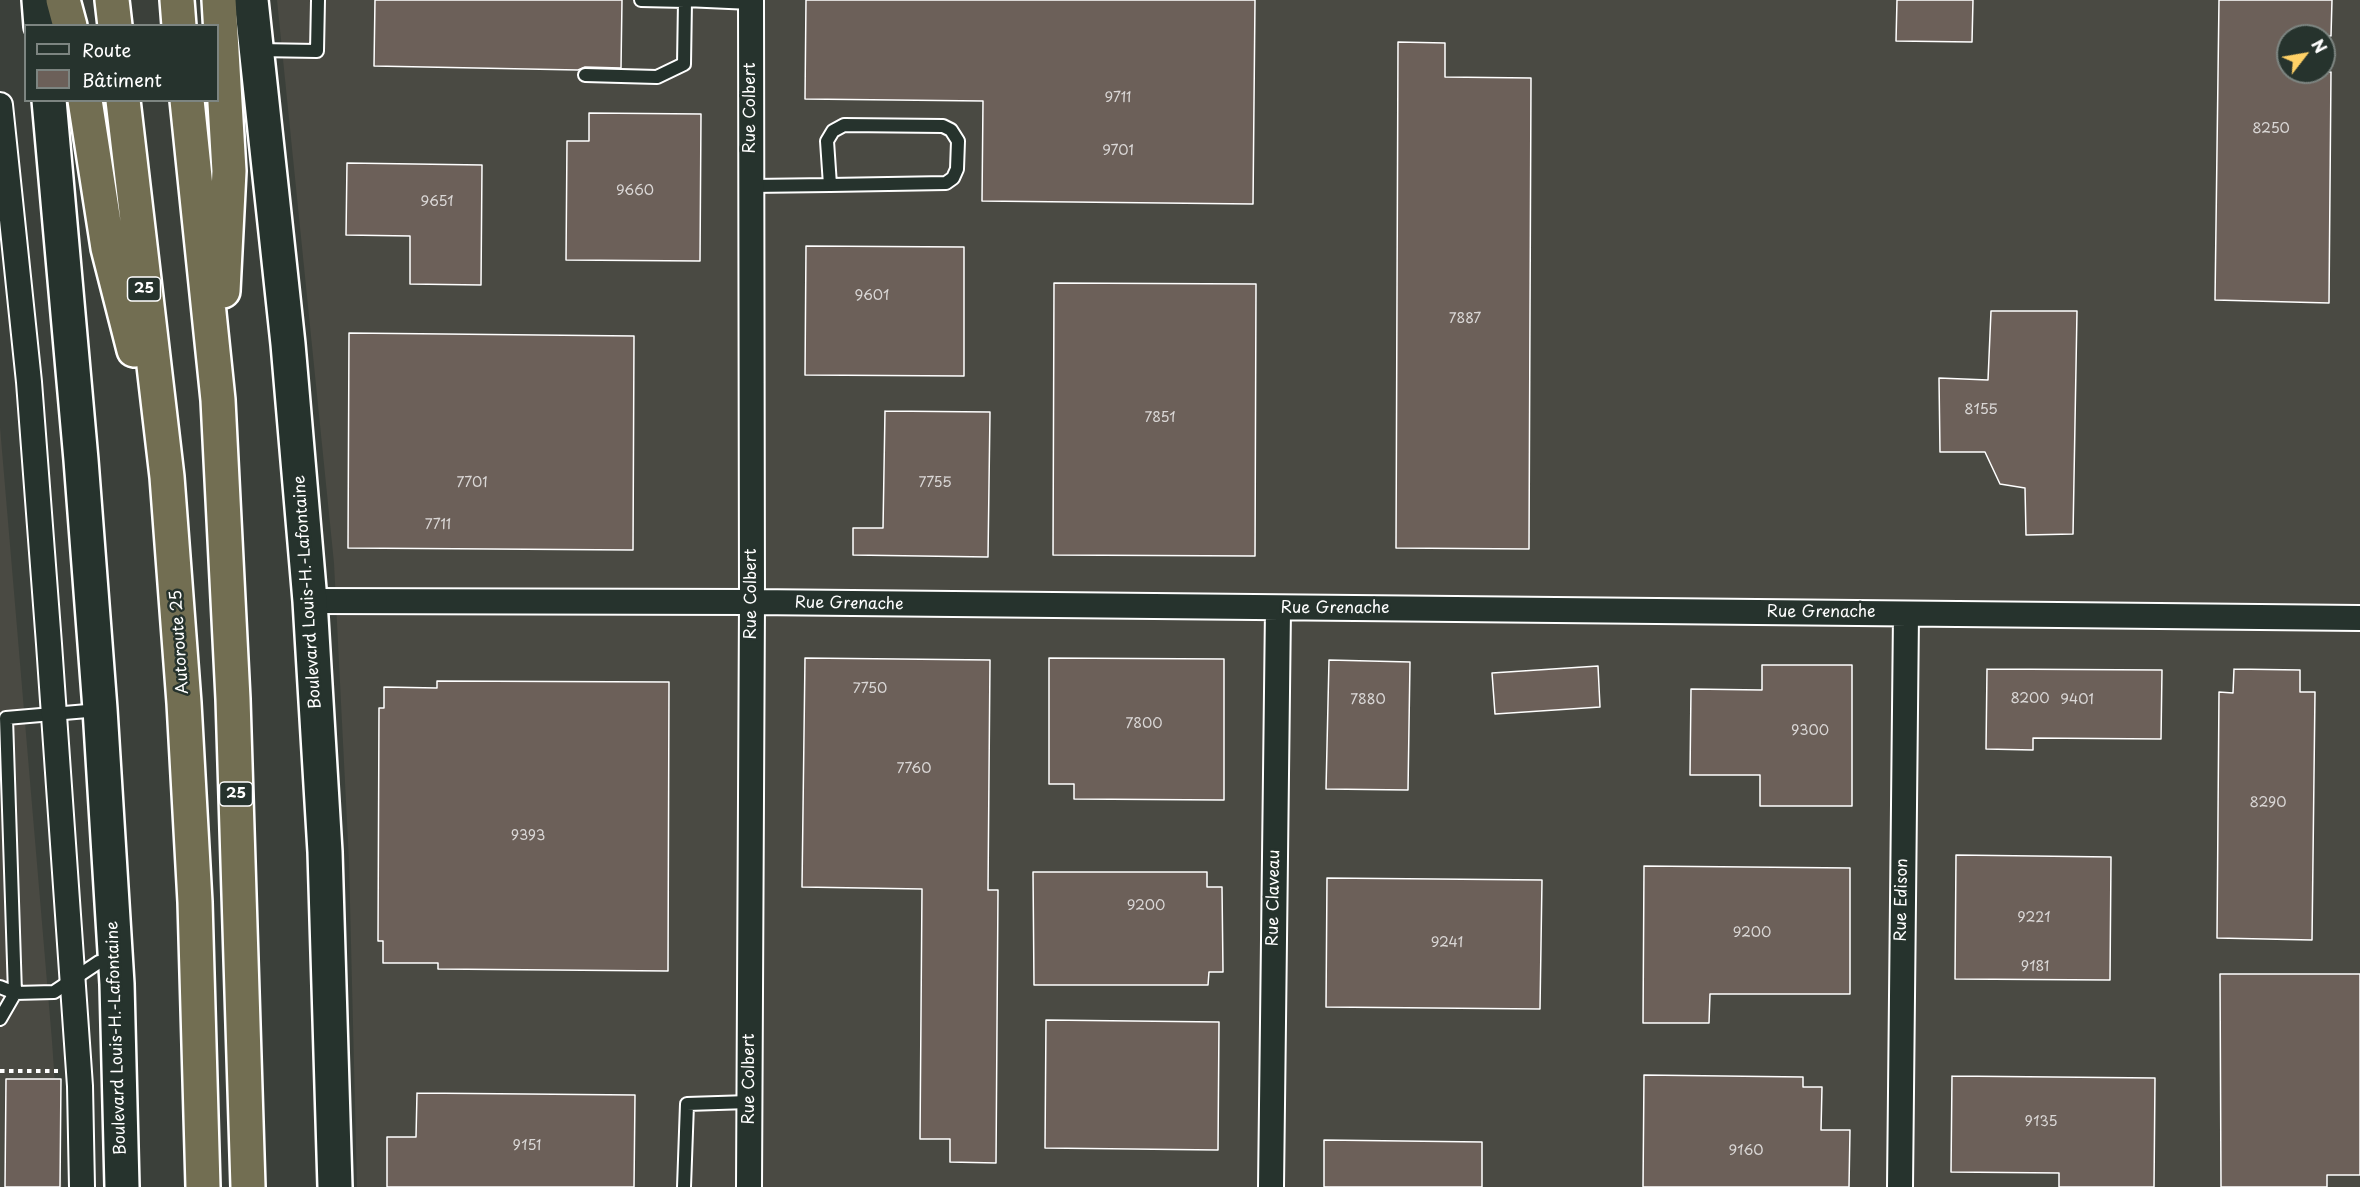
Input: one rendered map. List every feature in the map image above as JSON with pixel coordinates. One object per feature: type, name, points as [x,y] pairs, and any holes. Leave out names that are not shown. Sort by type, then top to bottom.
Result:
[{"type":"highway","points":[[63,0],[69,24]]},
{"type":"highway","points":[[112,0],[115,24]]},
{"type":"highway","points":[[177,0],[179,24]]},
{"type":"highway","points":[[218,400],[229,171],[219,0]]},
{"type":"highway","points":[[85,102],[108,248],[167,477]]},
{"type":"highway","name":"Autoroute 25","points":[[123,102],[167,477],[190,794],[203,1187]]},
{"type":"highway","name":"25","points":[[188,102],[218,400],[233,711],[248,1187]]},
{"type":"main road","points":[[39,0],[42,24]]},
{"type":"main road","name":"Boulevard Louis-H.-Lafontaine","points":[[251,0],[288,344],[309,601],[322,797],[335,1187]]},
{"type":"main road","name":"Boulevard Louis-H.-Lafontaine","points":[[49,102],[81,460],[100,710],[116,963],[122,1187]]},
{"type":"street","name":"Rue Colbert","points":[[749,1187],[752,603],[751,1]]},
{"type":"street","points":[[0,105],[30,394],[82,1121],[82,1187]]},
{"type":"street","name":"Rue Grenache","points":[[309,601],[2360,618]]},
{"type":"street","name":"Rue Claveau","points":[[1271,1187],[1278,609]]},
{"type":"street","name":"Rue Edison","points":[[1900,1187],[1906,614]]},
{"type":"lane","points":[[257,50],[316,51],[318,0]]},
{"type":"lane","points":[[641,0],[751,1]]},
{"type":"lane","points":[[585,75],[657,77],[684,64],[685,0]]},
{"type":"lane","points":[[751,186],[830,185],[946,183],[953,178],[957,169],[957,141],[951,130],[944,126],[844,125],[833,131],[827,141],[830,185]]},
{"type":"lane","points":[[0,1019],[15,993],[3,718],[100,710]]},
{"type":"lane","points":[[0,987],[15,993],[54,992],[99,962],[116,963]]},
{"type":"lane","points":[[684,1187],[687,1104],[749,1102]]},
{"type":"path","points":[[0,1071],[64,1071]]},
{"type":"shaded area","points":[[277,0],[2360,0],[2360,1187],[357,1187],[349,862],[334,563]]},
{"type":"shaded area","points":[[0,427],[52,1041],[62,1187],[0,1187]]},
{"type":"building","points":[[375,0],[622,0],[621,68],[585,67],[578,70],[374,66]]},
{"type":"building","points":[[806,0],[1255,0],[1253,204],[982,201],[983,101],[805,99]]},
{"type":"building","points":[[1897,0],[1973,0],[1972,42],[1896,41]]},
{"type":"building","points":[[2219,0],[2332,0],[2331,24],[2276,24],[2276,84],[2331,84],[2329,303],[2215,300]]},
{"type":"building","points":[[1398,42],[1445,43],[1445,77],[1531,78],[1529,549],[1396,548]]},
{"type":"building","points":[[589,113],[701,114],[700,261],[566,260],[567,141],[589,141]]},
{"type":"building","points":[[347,163],[482,165],[481,285],[410,284],[410,236],[346,235]]},
{"type":"building","points":[[806,246],[964,247],[964,376],[805,375]]},
{"type":"building","points":[[1054,283],[1256,284],[1255,556],[1053,555]]},
{"type":"building","points":[[1991,311],[2077,311],[2073,534],[2026,535],[2025,488],[2000,484],[1985,452],[1940,452],[1939,378],[1988,380]]},
{"type":"building","points":[[349,333],[634,336],[633,550],[348,548]]},
{"type":"building","points":[[885,411],[990,412],[988,557],[853,555],[853,528],[883,528]]},
{"type":"building","points":[[805,658],[990,660],[988,890],[998,890],[996,1163],[950,1162],[950,1139],[920,1139],[922,889],[802,887]]},
{"type":"building","points":[[1049,658],[1224,659],[1224,800],[1074,799],[1074,784],[1049,784]]},
{"type":"building","points":[[1329,660],[1410,662],[1408,790],[1326,789]]},
{"type":"building","points":[[1762,665],[1852,665],[1852,806],[1760,806],[1760,775],[1690,775],[1691,689],[1762,690]]},
{"type":"building","points":[[1598,666],[1600,707],[1495,714],[1492,673]]},
{"type":"building","points":[[1987,669],[2162,670],[2161,739],[2033,738],[2033,750],[1986,749]]},
{"type":"building","points":[[2234,669],[2300,670],[2300,692],[2315,692],[2312,940],[2217,938],[2219,692],[2233,693]]},
{"type":"building","points":[[437,681],[669,682],[668,971],[438,969],[438,963],[383,963],[383,941],[378,941],[379,708],[384,708],[384,687],[437,688]]},
{"type":"building","points":[[1956,855],[2111,857],[2110,980],[1955,979]]},
{"type":"building","points":[[1644,866],[1850,868],[1850,994],[1710,994],[1709,1023],[1643,1023]]},
{"type":"building","points":[[1033,872],[1207,872],[1207,887],[1222,887],[1223,972],[1209,972],[1208,985],[1034,985]]},
{"type":"building","points":[[1327,878],[1542,880],[1540,1009],[1326,1007]]},
{"type":"building","points":[[2220,974],[2360,974],[2360,1175],[2327,1175],[2327,1187],[2221,1187]]},
{"type":"building","points":[[1046,1020],[1219,1022],[1218,1150],[1045,1148]]},
{"type":"building","points":[[1644,1075],[1803,1077],[1803,1087],[1822,1087],[1821,1130],[1850,1130],[1849,1187],[1643,1187]]},
{"type":"building","points":[[1952,1076],[2155,1078],[2154,1187],[2059,1187],[2059,1173],[1951,1172]]},
{"type":"building","points":[[6,1079],[61,1079],[60,1187],[5,1187]]},
{"type":"building","points":[[417,1093],[635,1095],[634,1187],[387,1187],[387,1137],[416,1137]]},
{"type":"building","points":[[1324,1140],[1482,1142],[1482,1187],[1324,1187]]}]
